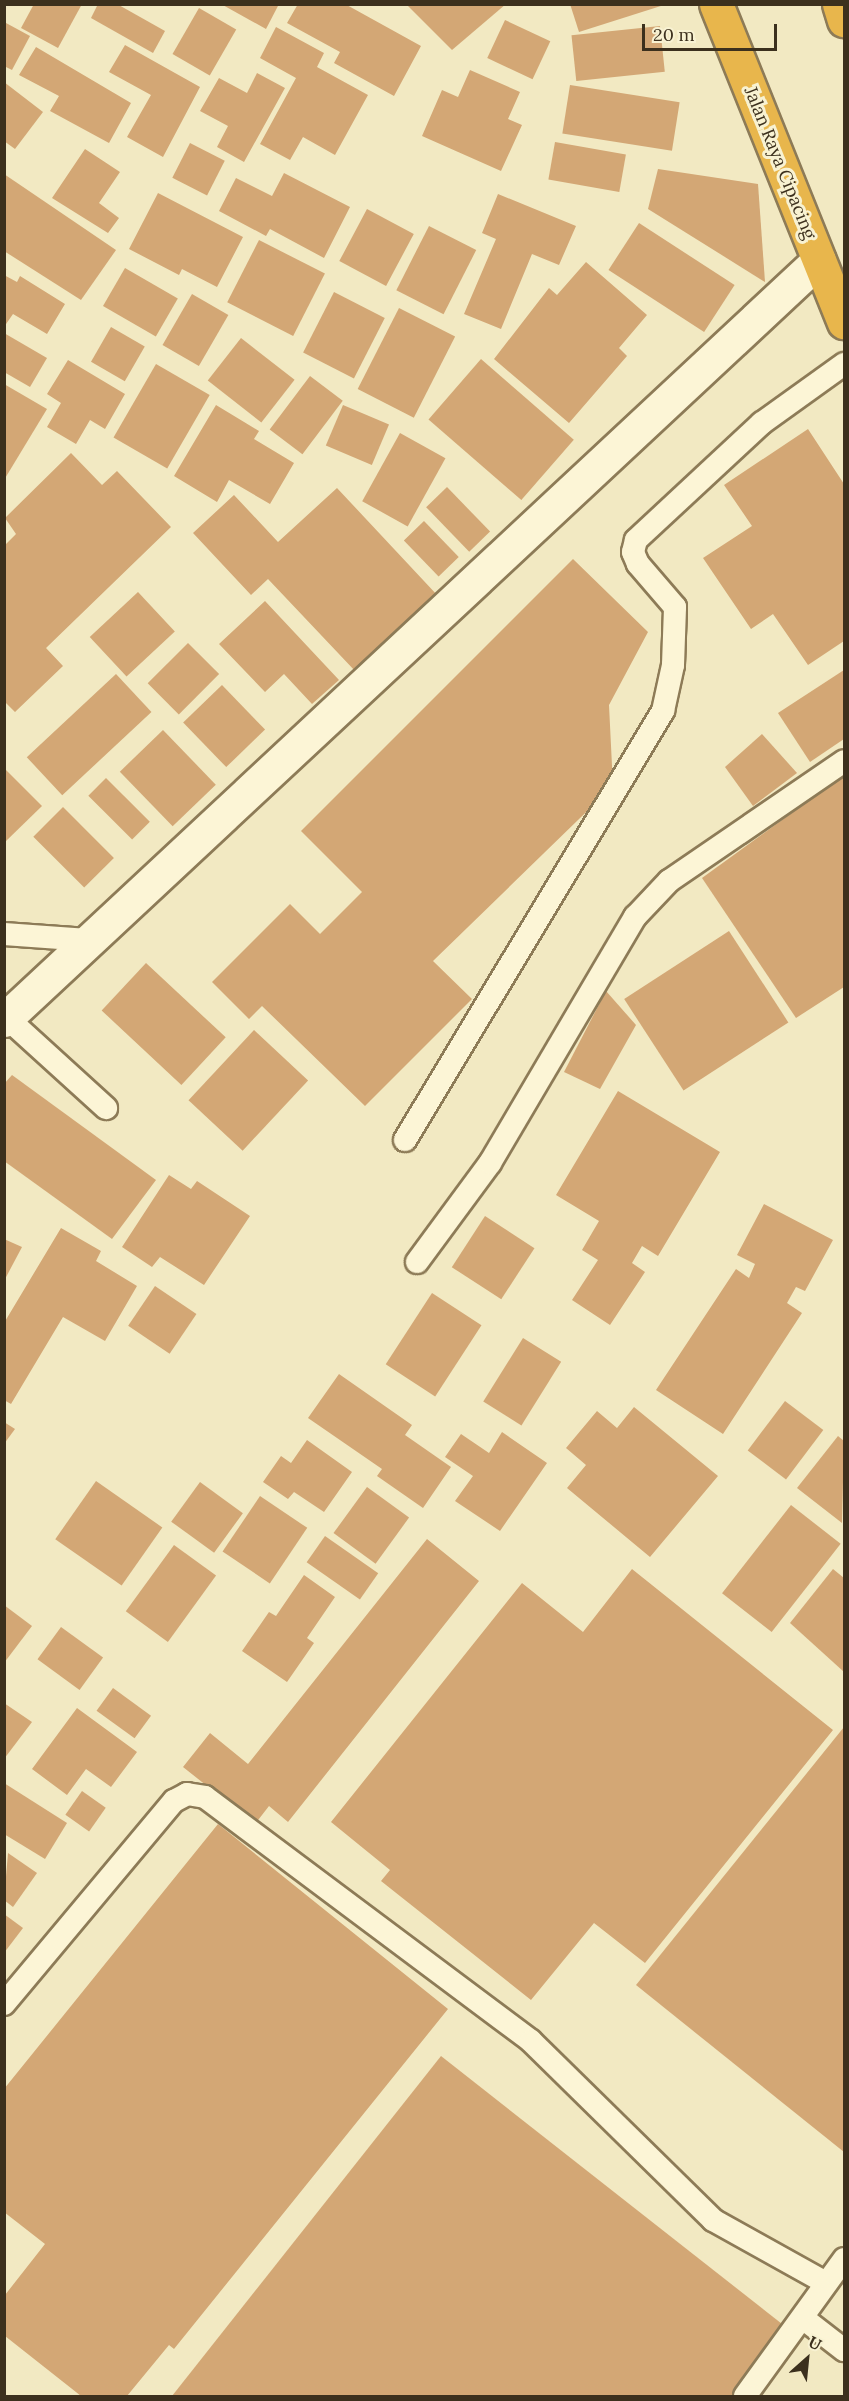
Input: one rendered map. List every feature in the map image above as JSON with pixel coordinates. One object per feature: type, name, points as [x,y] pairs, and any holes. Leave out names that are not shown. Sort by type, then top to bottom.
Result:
[{"type":"highway","name":"Jalan Raya Cipacing","points":[[716,4],[844,322]]},
{"type":"highway","points":[[838,4],[844,20]]},
{"type":"street","points":[[6,1019],[819,260]]},
{"type":"lane","points":[[405,1140],[663,711],[674,665],[675,607],[638,564],[633,552],[636,540],[762,423],[844,364]]},
{"type":"lane","points":[[417,1262],[490,1162],[635,917],[669,881],[844,762]]},
{"type":"lane","points":[[4,934],[88,940]]},
{"type":"lane","points":[[6,1019],[106,1108]]},
{"type":"lane","points":[[4,2004],[174,1801],[187,1794],[205,1797],[531,2041],[713,2220],[826,2283]]},
{"type":"lane","points":[[745,2397],[804,2319],[844,2259]]},
{"type":"lane","points":[[804,2319],[844,2350]]},
{"type":"building","points":[[34,4],[82,4],[58,48],[21,28]]},
{"type":"building","points":[[98,4],[117,4],[165,31],[153,53],[91,18]]},
{"type":"building","points":[[221,4],[279,4],[266,29]]},
{"type":"building","points":[[298,4],[345,4],[421,46],[394,96],[334,63],[340,52],[287,23]]},
{"type":"building","points":[[406,4],[506,4],[452,50]]},
{"type":"building","points":[[570,4],[664,4],[664,5],[579,32]]},
{"type":"building","points":[[199,8],[236,30],[210,75],[172,54]]},
{"type":"building","points":[[505,20],[550,41],[533,79],[487,58]]},
{"type":"building","points":[[6,23],[30,36],[12,70],[4,66]]},
{"type":"building","points":[[660,26],[665,72],[576,81],[571,35]]},
{"type":"building","points":[[276,27],[324,53],[317,67],[368,95],[335,155],[303,137],[290,160],[260,144],[296,78],[260,58]]},
{"type":"building","points":[[125,45],[200,87],[163,157],[127,137],[151,95],[109,72]]},
{"type":"building","points":[[36,47],[131,103],[109,143],[50,111],[59,96],[19,75]]},
{"type":"building","points":[[470,70],[520,92],[508,119],[522,125],[501,171],[422,136],[442,90],[458,97]]},
{"type":"building","points":[[257,73],[285,88],[244,162],[217,147],[228,126],[200,111],[219,78],[247,93]]},
{"type":"building","points":[[4,82],[43,112],[15,149],[4,141]]},
{"type":"building","points":[[570,85],[680,102],[672,151],[562,133]]},
{"type":"building","points":[[555,142],[626,155],[619,192],[548,179]]},
{"type":"building","points":[[190,143],[225,161],[207,195],[172,178]]},
{"type":"building","points":[[85,149],[120,172],[99,203],[119,218],[108,233],[52,198]]},
{"type":"building","points":[[658,169],[758,184],[765,282],[648,209]]},
{"type":"building","points":[[284,173],[350,207],[324,258],[270,229],[266,236],[219,211],[236,178],[272,196]]},
{"type":"building","points":[[4,174],[116,250],[81,300],[4,251]]},
{"type":"building","points":[[158,193],[243,237],[217,287],[182,269],[179,275],[129,249]]},
{"type":"building","points":[[498,194],[576,226],[559,265],[532,254],[501,329],[464,314],[496,239],[482,233]]},
{"type":"building","points":[[367,209],[414,234],[386,286],[339,261]]},
{"type":"building","points":[[639,223],[735,285],[704,332],[609,270]]},
{"type":"building","points":[[429,226],[476,250],[444,314],[396,290]]},
{"type":"building","points":[[259,240],[325,274],[293,336],[227,302]]},
{"type":"building","points":[[586,262],[647,315],[619,348],[627,356],[569,423],[494,359],[549,288],[557,295]]},
{"type":"building","points":[[125,268],[178,298],[156,337],[103,306]]},
{"type":"building","points":[[4,275],[17,282],[20,276],[65,304],[47,334],[13,314],[4,327]]},
{"type":"building","points":[[334,292],[385,318],[354,378],[303,353]]},
{"type":"building","points":[[192,294],[228,315],[199,366],[162,345]]},
{"type":"building","points":[[399,308],[455,337],[414,418],[358,389]]},
{"type":"building","points":[[111,327],[145,346],[125,381],[91,362]]},
{"type":"building","points":[[4,333],[47,358],[30,387],[4,372]]},
{"type":"building","points":[[241,338],[295,380],[261,422],[208,381]]},
{"type":"building","points":[[481,359],[574,440],[521,500],[429,419]]},
{"type":"building","points":[[68,360],[125,394],[105,429],[90,420],[76,444],[47,427],[61,403],[47,394]]},
{"type":"building","points":[[156,364],[210,395],[167,469],[114,438]]},
{"type":"building","points":[[310,376],[343,401],[302,454],[270,430]]},
{"type":"building","points":[[4,384],[47,409],[4,480]]},
{"type":"building","points":[[216,405],[259,431],[254,439],[294,463],[270,504],[229,480],[217,502],[174,476]]},
{"type":"building","points":[[343,405],[389,425],[372,465],[326,446]]},
{"type":"building","points":[[808,429],[844,484],[844,641],[808,665],[773,614],[751,629],[703,558],[752,526],[724,485]]},
{"type":"building","points":[[400,433],[445,458],[408,526],[362,501]]},
{"type":"building","points":[[71,453],[102,485],[117,471],[171,527],[46,648],[63,666],[15,712],[4,701],[4,546],[16,534],[5,518]]},
{"type":"building","points":[[447,487],[490,532],[469,552],[426,507]]},
{"type":"building","points":[[337,488],[438,596],[356,672],[268,579],[251,595],[193,533],[234,495],[278,542]]},
{"type":"building","points":[[424,521],[459,557],[439,576],[404,540]]},
{"type":"building","points":[[573,559],[648,632],[609,705],[613,786],[433,961],[472,999],[365,1106],[262,1006],[249,1019],[212,982],[290,904],[320,934],[362,892],[301,831]]},
{"type":"building","points":[[138,592],[175,631],[127,677],[90,637]]},
{"type":"building","points":[[265,601],[339,680],[312,704],[284,674],[265,692],[219,644]]},
{"type":"building","points":[[188,643],[219,674],[179,714],[148,683]]},
{"type":"building","points":[[844,670],[844,739],[810,762],[778,713]]},
{"type":"building","points":[[116,674],[151,712],[62,795],[27,757]]},
{"type":"building","points":[[222,685],[265,730],[226,767],[183,723]]},
{"type":"building","points":[[163,730],[216,785],[173,826],[120,772]]},
{"type":"building","points":[[762,734],[797,773],[753,806],[725,767]]},
{"type":"building","points":[[4,768],[42,806],[4,843]]},
{"type":"building","points":[[844,775],[844,987],[796,1018],[702,878]]},
{"type":"building","points":[[106,778],[150,822],[132,840],[88,796]]},
{"type":"building","points":[[63,807],[114,858],[84,888],[33,837]]},
{"type":"building","points":[[729,931],[788,1022],[684,1090],[624,999]]},
{"type":"building","points":[[146,963],[226,1037],[181,1085],[102,1011]]},
{"type":"building","points":[[606,991],[636,1025],[600,1089],[564,1072]]},
{"type":"building","points":[[254,1030],[308,1080],[243,1151],[189,1100]]},
{"type":"building","points":[[12,1075],[156,1180],[112,1239],[4,1161],[4,1084]]},
{"type":"building","points":[[618,1091],[720,1152],[658,1256],[642,1246],[632,1263],[645,1272],[610,1325],[572,1300],[598,1260],[582,1250],[599,1221],[556,1195]]},
{"type":"building","points":[[169,1175],[191,1189],[197,1181],[250,1216],[204,1285],[160,1257],[152,1267],[122,1247]]},
{"type":"building","points":[[764,1204],[833,1240],[805,1291],[796,1287],[787,1303],[802,1313],[723,1434],[656,1390],[736,1269],[749,1278],[755,1264],[737,1255]]},
{"type":"building","points":[[485,1216],[534,1248],[501,1299],[452,1267]]},
{"type":"building","points":[[61,1228],[101,1251],[96,1261],[137,1286],[105,1341],[63,1317],[11,1404],[4,1400],[4,1323]]},
{"type":"building","points":[[4,1239],[22,1247],[4,1281]]},
{"type":"building","points":[[155,1286],[196,1314],[170,1354],[128,1326]]},
{"type":"building","points":[[432,1293],[481,1325],[435,1396],[386,1364]]},
{"type":"building","points":[[523,1338],[561,1362],[521,1425],[483,1402]]},
{"type":"building","points":[[339,1374],[412,1425],[405,1435],[451,1467],[423,1508],[377,1476],[382,1469],[308,1418]]},
{"type":"building","points":[[785,1401],[823,1430],[786,1479],[748,1451]]},
{"type":"building","points":[[634,1407],[718,1476],[650,1557],[567,1488],[586,1465],[566,1448],[597,1411],[617,1428]]},
{"type":"building","points":[[4,1422],[15,1429],[4,1444]]},
{"type":"building","points":[[502,1432],[547,1463],[500,1531],[455,1501],[473,1476],[445,1457],[461,1434],[489,1453]]},
{"type":"building","points":[[838,1436],[844,1441],[842,1523],[797,1488]]},
{"type":"building","points":[[307,1440],[352,1472],[324,1512],[294,1492],[288,1499],[263,1482],[281,1456],[291,1463]]},
{"type":"building","points":[[96,1481],[162,1527],[122,1586],[55,1539]]},
{"type":"building","points":[[200,1482],[243,1513],[214,1553],[171,1522]]},
{"type":"building","points":[[367,1487],[409,1518],[376,1564],[333,1533]]},
{"type":"building","points":[[260,1496],[307,1528],[270,1583],[223,1552]]},
{"type":"building","points":[[791,1505],[841,1544],[772,1632],[722,1593]]},
{"type":"building","points":[[325,1536],[378,1573],[360,1599],[307,1562]]},
{"type":"building","points":[[427,1539],[479,1581],[288,1822],[269,1806],[255,1824],[183,1767],[210,1733],[248,1764]]},
{"type":"building","points":[[174,1545],[216,1576],[168,1642],[126,1611]]},
{"type":"building","points":[[632,1569],[833,1730],[645,1963],[594,1923],[531,2000],[381,1881],[390,1870],[331,1822],[522,1583],[583,1632]]},
{"type":"building","points":[[833,1569],[844,1578],[844,1672],[790,1623]]},
{"type":"building","points":[[304,1575],[335,1597],[307,1638],[314,1643],[287,1682],[242,1651],[269,1612],[276,1616]]},
{"type":"building","points":[[4,1605],[32,1626],[4,1663]]},
{"type":"building","points":[[61,1627],[103,1658],[80,1690],[37,1659]]},
{"type":"building","points":[[113,1688],[151,1716],[135,1738],[97,1711]]},
{"type":"building","points":[[4,1703],[32,1722],[4,1759]]},
{"type":"building","points":[[77,1708],[137,1752],[111,1787],[86,1769],[67,1795],[32,1769]]},
{"type":"building","points":[[844,1727],[844,2152],[636,1985]]},
{"type":"building","points":[[4,1783],[67,1823],[45,1859],[4,1834]]},
{"type":"building","points":[[82,1791],[106,1808],[89,1831],[65,1815]]},
{"type":"building","points":[[218,1824],[448,2009],[174,2349],[169,2345],[127,2396],[81,2396],[5,2336],[5,2295],[45,2244],[4,2212],[4,2089]]},
{"type":"building","points":[[8,1853],[37,1873],[13,1907],[4,1900]]},
{"type":"building","points":[[4,1914],[23,1928],[4,1953]]},
{"type":"building","points":[[441,2056],[791,2331],[739,2396],[172,2396]]}]
